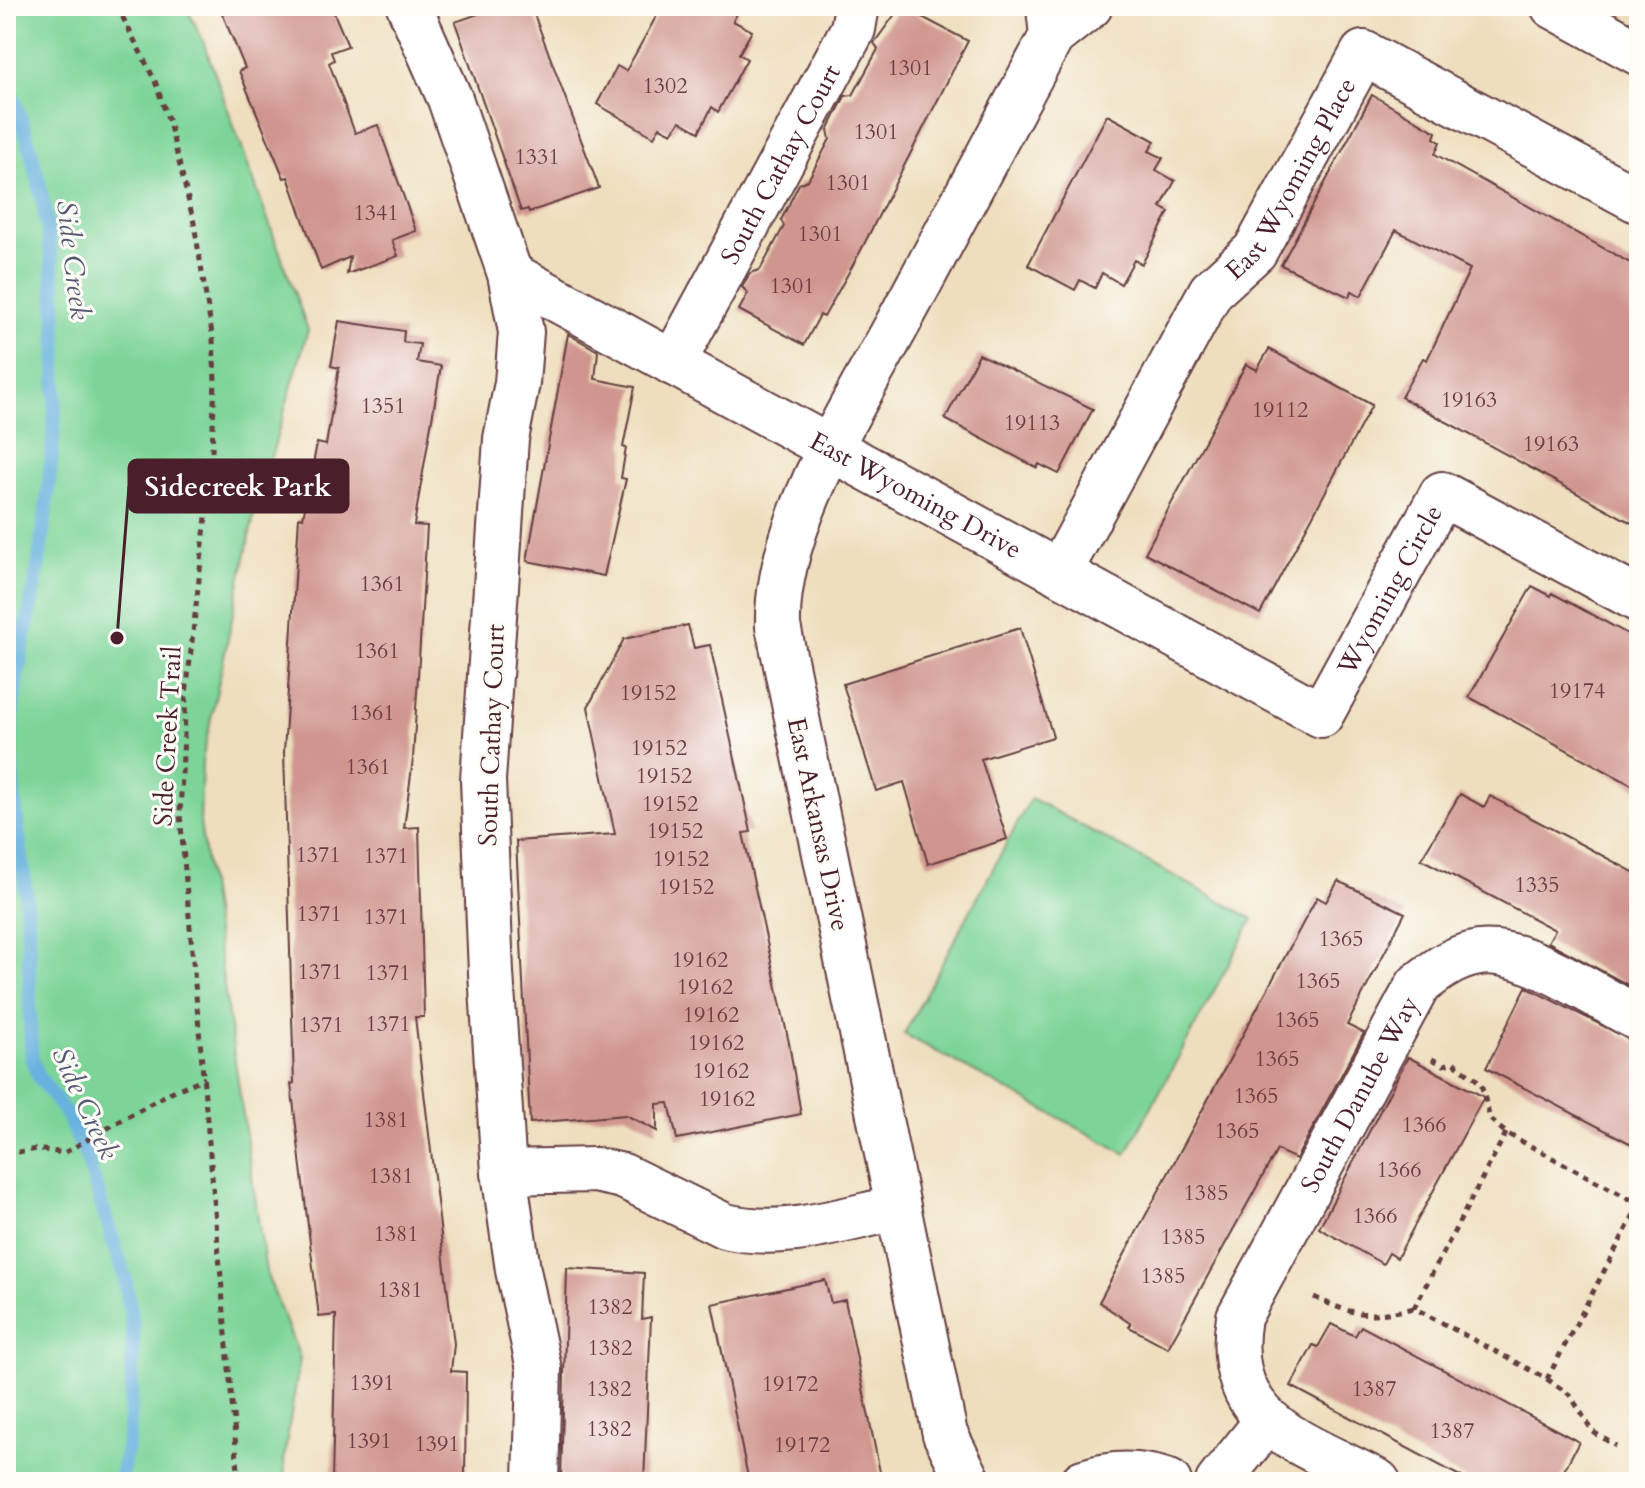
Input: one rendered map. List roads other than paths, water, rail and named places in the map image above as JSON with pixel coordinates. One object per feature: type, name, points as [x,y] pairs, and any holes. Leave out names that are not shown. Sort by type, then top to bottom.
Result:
[{"type":"street","name":"South Cathay Court","points":[[409,6],[450,99],[510,274],[521,332],[517,383],[506,439],[483,780],[504,1172],[518,1270],[539,1369],[536,1482]]},
{"type":"street","name":"South Cathay Court","points":[[673,363],[853,29],[857,6]]},
{"type":"street","points":[[832,448],[1050,21],[1090,6]]},
{"type":"street","points":[[1553,6],[1639,53]]},
{"type":"street","name":"East Wyoming Place","points":[[1059,573],[1211,291],[1255,251],[1363,53],[1639,201]]},
{"type":"street","name":"East Wyoming Drive","points":[[510,274],[1321,715]]},
{"type":"street","name":"East Arkansas Drive","points":[[832,448],[787,548],[777,592],[778,626],[945,1434],[969,1482]]},
{"type":"street","name":"Wyoming Circle","points":[[1321,715],[1442,494],[1639,600]]},
{"type":"street","name":"South Danube Way","points":[[1378,1482],[1267,1421],[1240,1384],[1234,1349],[1239,1317],[1418,985],[1446,963],[1481,953],[1518,956],[1639,1019]]},
{"type":"street","points":[[504,1172],[595,1170],[623,1176],[725,1226],[741,1229],[786,1232],[897,1208]]},
{"type":"street","points":[[1218,1482],[1267,1421]]},
{"type":"street","points":[[1083,1482],[1108,1474],[1146,1474],[1169,1482]]},
{"type":"waterway","name":"Side Creek","points":[[6,79],[27,138],[42,197],[56,317],[56,378],[47,500],[17,677],[11,747],[28,918],[32,1060],[39,1077],[66,1114],[86,1156],[125,1278],[133,1326],[132,1381],[129,1437],[120,1482]]},
{"type":"place","name":"Sidecreek Park","points":[[117,638]]}]
